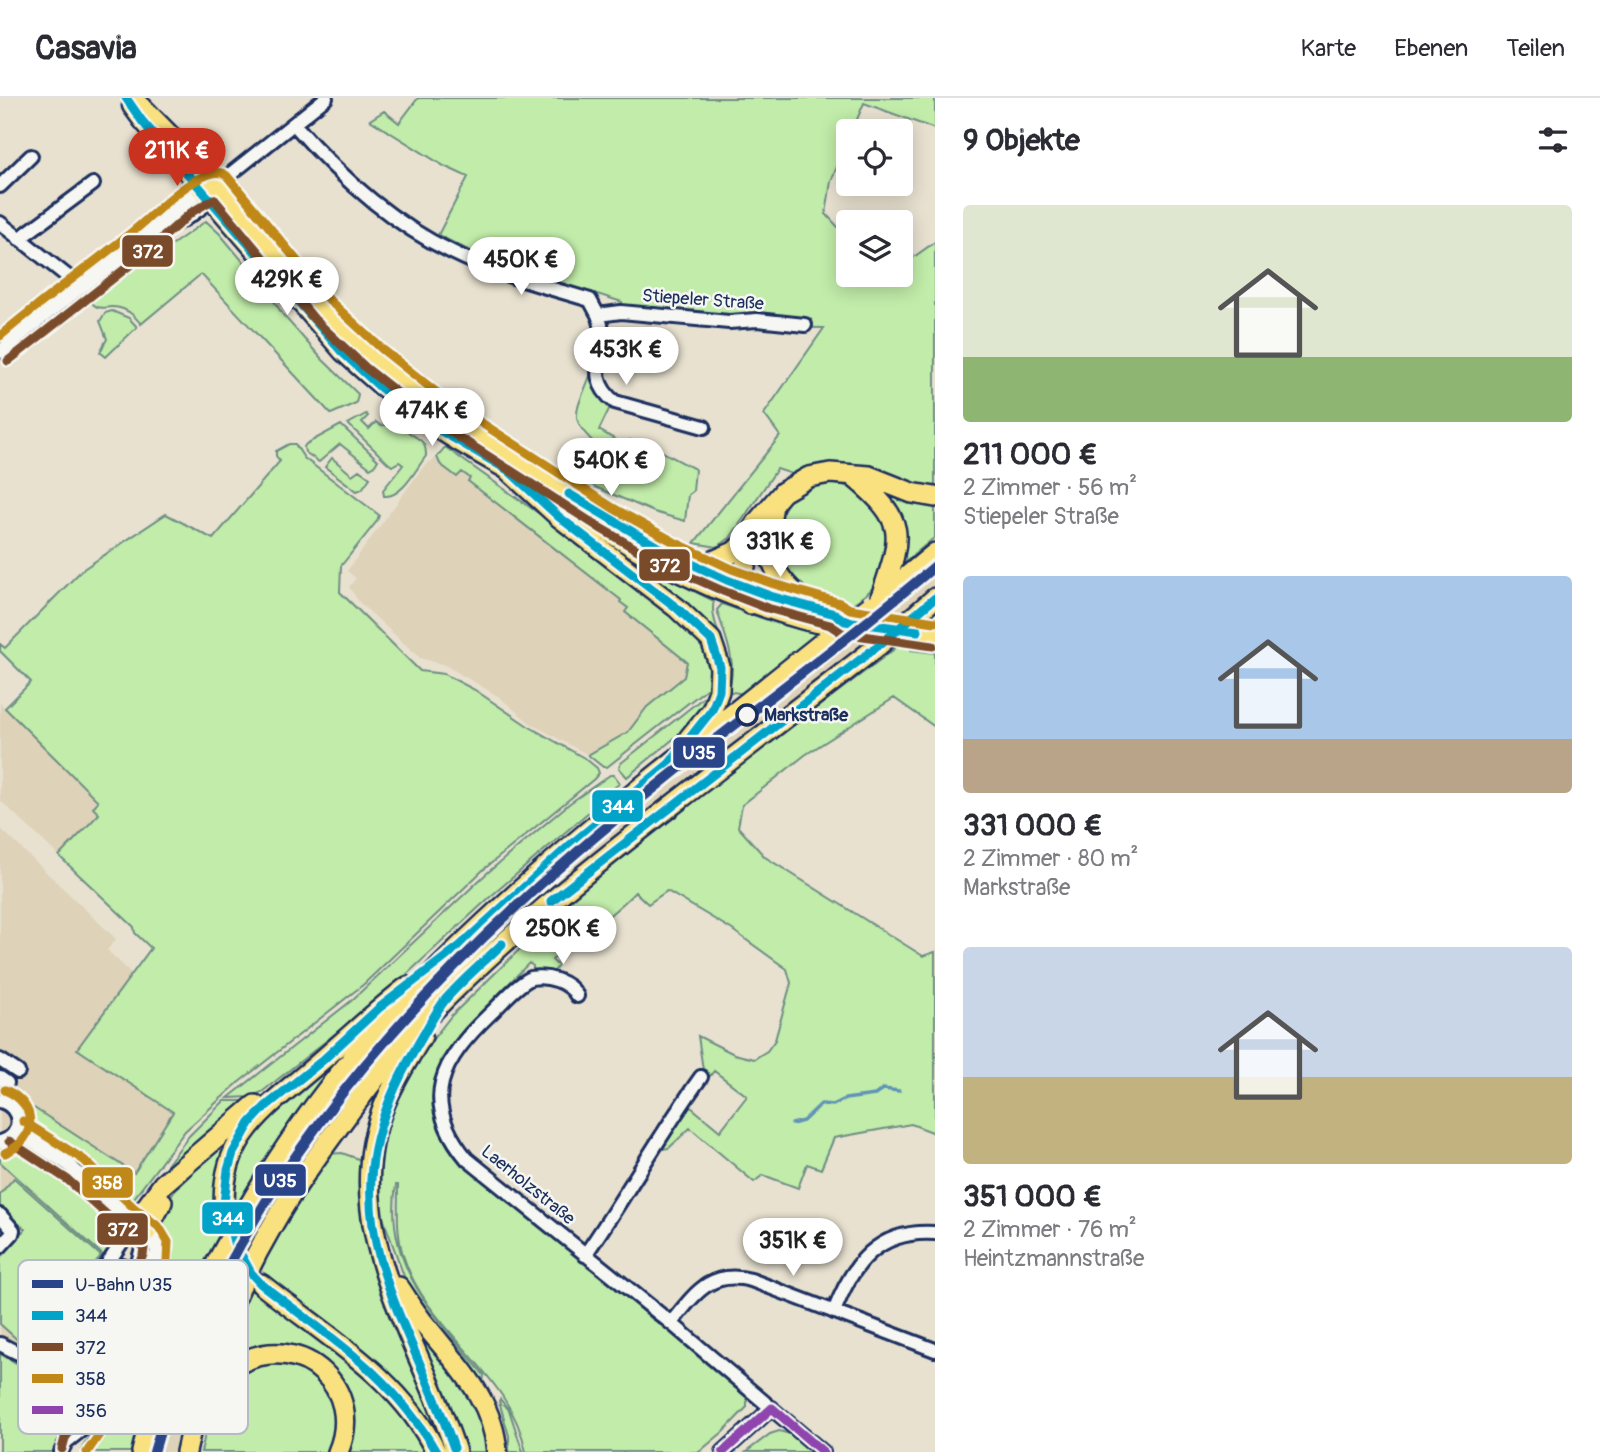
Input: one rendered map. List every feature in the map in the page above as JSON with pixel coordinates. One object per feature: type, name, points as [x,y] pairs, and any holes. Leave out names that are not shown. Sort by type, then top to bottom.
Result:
[{"type":"highway","points":[[508,470],[559,517],[677,608],[710,640],[720,667],[717,698],[712,710],[669,764]]},
{"type":"highway","points":[[692,565],[728,555],[739,548],[783,492],[809,477],[830,473],[869,476],[912,493],[935,497]]},
{"type":"highway","points":[[852,476],[880,499],[894,525],[897,547],[895,558],[876,601]]},
{"type":"highway","points":[[774,504],[768,543],[772,565],[783,581],[810,607]]},
{"type":"highway","points":[[750,604],[739,584],[751,548],[753,532]]},
{"type":"highway","points":[[218,1260],[257,1190],[312,1110],[414,992],[460,946],[561,853],[935,553]]},
{"type":"highway","points":[[248,1273],[270,1228],[320,1151],[389,1060],[447,997],[573,882],[879,645],[935,598]]},
{"type":"highway","points":[[225,1213],[225,1188],[233,1153],[250,1123],[379,1008],[460,946]]},
{"type":"highway","points":[[447,997],[400,1071],[383,1108],[376,1130],[369,1178],[372,1221],[380,1260],[436,1395],[456,1452]]},
{"type":"highway","points":[[140,1228],[163,1184],[260,1102],[284,1091]]},
{"type":"highway","points":[[380,1260],[425,1325],[480,1394],[492,1421],[498,1452]]},
{"type":"highway","points":[[261,1284],[361,1361],[385,1383],[416,1418],[436,1452]]},
{"type":"highway","points":[[248,1360],[274,1354],[291,1355],[307,1360],[321,1370],[341,1395],[346,1423],[345,1436],[338,1452]]},
{"type":"main road","points":[[128,98],[143,106],[179,141],[322,310],[405,385],[464,427],[607,518],[692,565],[739,584],[835,614],[845,621],[935,634]]},
{"type":"main road","points":[[128,98],[142,121],[325,333],[377,384],[448,436],[648,557],[714,590],[750,604],[824,625],[834,626],[845,621]]},
{"type":"street","points":[[0,352],[77,289],[206,195],[326,98]]},
{"type":"street","points":[[294,124],[377,206],[414,231],[452,253],[509,275],[590,300],[603,327],[598,376],[606,394],[615,401],[704,427]]},
{"type":"street","points":[[0,186],[31,156]]},
{"type":"street","points":[[19,239],[93,184]]},
{"type":"street","points":[[0,223],[67,276],[77,289]]},
{"type":"street","name":"Stiepeler Straße","points":[[598,315],[621,312],[729,322],[757,320],[805,325]]},
{"type":"street","name":"Laerholzstraße","points":[[577,996],[572,987],[552,979],[540,976],[526,980],[454,1052],[445,1073],[440,1101],[447,1130],[467,1158],[671,1323],[823,1452]]},
{"type":"street","points":[[0,1060],[18,1072]]},
{"type":"street","points":[[585,1255],[701,1077]]},
{"type":"street","points":[[0,1101],[7,1103],[16,1112],[18,1119],[16,1131],[11,1137],[0,1142]]},
{"type":"street","points":[[16,1131],[69,1165],[140,1228],[156,1245],[157,1253],[154,1260]]},
{"type":"street","points":[[0,1215],[13,1230],[1,1244]]},
{"type":"street","points":[[114,1260],[140,1228]]},
{"type":"street","points":[[137,1260],[140,1228]]},
{"type":"street","points":[[834,1312],[844,1286],[864,1257],[892,1239],[916,1233],[935,1233]]},
{"type":"street","points":[[671,1323],[703,1286],[728,1277],[751,1280],[935,1350]]},
{"type":"street","points":[[0,1335],[13,1350]]},
{"type":"street","points":[[0,1344],[18,1352]]},
{"type":"street","points":[[723,1452],[772,1408]]},
{"type":"street","points":[[61,1452],[66,1442],[78,1434]]},
{"type":"street","points":[[74,1452],[83,1434]]},
{"type":"shaded area","points":[[437,457],[437,461],[462,471],[470,478],[469,481],[491,500],[622,600],[628,608],[625,612],[687,662],[684,677],[647,707],[628,732],[588,755],[530,723],[498,696],[445,665],[420,658],[359,602],[349,587],[356,578],[347,571],[424,466]]},
{"type":"shaded area","points":[[935,561],[935,589],[583,865],[298,1168],[248,1285],[248,1260],[228,1260],[297,1145],[348,1076],[418,998],[553,869]]},
{"type":"shaded area","points":[[0,703],[92,795],[134,793],[135,933],[134,927],[0,800]]},
{"type":"shaded area","points":[[0,828],[116,939],[107,950],[132,974],[77,1049],[173,1112],[134,1173],[125,1168],[100,1207],[118,1232],[100,1260],[18,1260],[18,1432],[0,1448]]},
{"type":"shaded area","points":[[155,1434],[185,1434],[177,1452],[150,1452]]},
{"type":"green space","points":[[418,98],[935,98],[935,129],[864,103],[857,119],[836,119],[836,169],[831,181],[826,214],[836,225],[836,287],[913,287],[913,258],[935,242],[935,492],[846,464],[818,464],[792,474],[777,469],[730,538],[717,547],[694,543],[780,436],[764,414],[824,328],[725,327],[622,315],[622,302],[482,257],[438,235],[468,177],[444,166],[370,120],[384,111],[399,123]]},
{"type":"green space","points":[[206,221],[266,289],[283,315],[358,394],[356,403],[331,414],[201,274],[141,324],[126,310],[95,306],[87,296],[108,280],[111,284],[116,280],[114,276],[160,253]]},
{"type":"green space","points":[[112,311],[129,318],[137,327],[106,357],[100,352],[107,339],[100,321],[105,313]]},
{"type":"green space","points":[[590,376],[612,403],[599,430],[623,444],[630,440],[650,451],[657,449],[695,469],[693,491],[688,495],[685,521],[654,512],[581,481],[603,451],[584,431],[577,416]]},
{"type":"green space","points":[[366,414],[368,416],[362,422],[369,429],[376,422],[381,426],[399,421],[423,442],[425,448],[426,456],[413,475],[403,488],[391,495],[384,496],[383,490],[403,465],[399,462],[392,466],[348,424]]},
{"type":"green space","points":[[341,425],[378,460],[375,465],[370,468],[340,444],[319,462],[305,452],[306,444]]},
{"type":"green space","points":[[295,444],[304,458],[379,515],[341,566],[340,592],[420,671],[444,674],[475,690],[528,726],[586,759],[599,773],[483,870],[364,984],[238,1083],[185,1131],[131,1202],[82,1158],[32,1125],[27,1118],[34,1108],[134,1173],[173,1112],[77,1049],[151,948],[135,933],[134,927],[59,856],[99,814],[93,808],[98,801],[5,708],[31,682],[0,651],[0,644],[5,648],[82,570],[166,514],[213,539],[280,461],[276,451]]},
{"type":"green space","points":[[445,447],[555,525],[683,625],[704,652],[709,667],[710,686],[607,767],[603,767],[588,755],[628,732],[647,707],[684,677],[687,662],[625,612],[628,608],[621,600],[468,481],[470,478],[462,472],[457,477],[440,464],[437,457]]},
{"type":"green space","points":[[332,458],[352,475],[359,470],[370,478],[362,489],[357,491],[325,467]]},
{"type":"green space","points":[[867,481],[935,503],[935,537],[898,568],[900,555]]},
{"type":"green space","points":[[825,483],[848,487],[868,498],[882,516],[889,539],[889,548],[876,585],[849,607],[810,590],[777,562],[783,511],[797,494]]},
{"type":"green space","points":[[563,515],[641,565],[714,601],[715,622],[727,660],[720,651]]},
{"type":"green space","points":[[722,604],[817,634],[744,694],[727,691],[732,671],[727,640],[717,610]]},
{"type":"green space","points":[[905,641],[911,642],[911,650],[935,653],[935,727],[894,698],[805,755],[742,805],[738,827],[765,857],[923,956],[935,952],[935,1133],[911,1124],[834,1138],[821,1169],[807,1164],[798,1188],[763,1175],[754,1182],[690,1128],[669,1148],[661,1149],[659,1145],[686,1103],[720,1131],[747,1096],[714,1071],[710,1076],[703,1070],[698,1036],[734,1054],[754,1059],[767,1051],[775,1040],[791,983],[787,969],[731,929],[667,891],[648,904],[635,892],[587,935],[581,930],[552,960],[558,966],[551,975],[540,971],[533,972],[533,966],[529,963],[464,1029],[440,1061],[444,1064],[444,1131],[652,1319],[679,1335],[747,1395],[747,1407],[699,1452],[526,1452],[517,1424],[504,1398],[430,1307],[414,1282],[399,1238],[396,1185],[394,1214],[398,1241],[405,1265],[417,1289],[432,1311],[484,1375],[483,1385],[417,1300],[405,1279],[377,1193],[379,1155],[390,1112],[419,1057],[451,1016],[586,885]]},
{"type":"green space","points":[[709,693],[694,722],[627,777],[619,768],[621,763]]},
{"type":"green space","points":[[610,775],[614,775],[620,783],[604,796],[605,798],[490,897],[391,989],[262,1092],[250,1097],[228,1098],[351,1001],[486,874],[570,803]]},
{"type":"green space","points":[[381,1011],[230,1216],[228,1202],[242,1141]]},
{"type":"green space","points":[[224,1101],[246,1101],[151,1186],[189,1136]]},
{"type":"green space","points":[[232,1132],[217,1206],[222,1230],[207,1260],[169,1260],[172,1246],[163,1225],[165,1217],[161,1213],[174,1191]]},
{"type":"green space","points":[[11,1147],[36,1155],[63,1173],[115,1227],[118,1232],[104,1256],[0,1162],[0,1150]]},
{"type":"green space","points":[[342,1153],[364,1161],[365,1187],[452,1452],[442,1452],[429,1429],[258,1275],[270,1250],[268,1248],[328,1154]]},
{"type":"green space","points":[[14,1178],[101,1256],[97,1260],[18,1260],[18,1340],[0,1324],[0,1258],[25,1229],[0,1207],[0,1194]]},
{"type":"green space","points":[[153,1224],[166,1240],[163,1260],[159,1260],[163,1241],[151,1227]]},
{"type":"green space","points":[[253,1284],[348,1359],[390,1402],[424,1452],[348,1452],[353,1435],[353,1421],[309,1355],[248,1367],[248,1295]]},
{"type":"green space","points":[[404,1299],[464,1376],[495,1452],[463,1452]]},
{"type":"green space","points":[[0,1354],[18,1364],[18,1434],[64,1434],[53,1452],[0,1452]]},
{"type":"green space","points":[[281,1360],[317,1375],[339,1409],[334,1452],[201,1452],[205,1434],[248,1434],[248,1367]]},
{"type":"green space","points":[[500,1399],[509,1410],[523,1452],[509,1452],[509,1436]]},
{"type":"green space","points":[[779,1431],[794,1435],[814,1452],[746,1452],[770,1434]]},
{"type":"green space","points":[[137,1434],[132,1452],[81,1452],[90,1436]]},
{"type":"waterway","points":[[792,1124],[803,1121],[821,1104],[833,1105],[845,1099],[875,1095],[883,1089],[899,1091]]},
{"type":"tunnel","points":[[228,1224],[244,1260]]},
{"type":"tunnel","points":[[248,1266],[258,1280]]},
{"type":"metro line","name":"U35","points":[[233,1260],[268,1199],[320,1122],[378,1049],[441,980],[507,915],[620,816],[935,566]]},
{"type":"metro line","name":"U35","points":[[154,1452],[160,1434]]},
{"type":"transit line","name":"344","points":[[126,98],[142,121],[342,352],[381,388],[428,423],[508,470],[559,517],[677,608],[711,640],[720,667],[719,691],[712,710],[669,764],[569,846],[460,946],[379,1008],[250,1123],[233,1153],[224,1203],[234,1242],[244,1260]]},
{"type":"transit line","name":"358","points":[[0,336],[188,185],[202,177],[220,173],[227,176],[331,302],[382,349],[446,400],[613,508],[674,542],[732,569],[774,584],[840,603],[850,609],[935,622]]},
{"type":"transit line","name":"372","points":[[8,361],[144,254],[192,212],[214,199],[314,319],[366,368],[432,420],[600,528],[662,564],[767,608],[830,625],[842,633],[933,646]]},
{"type":"transit line","name":"344","points":[[569,494],[668,553],[727,580],[770,596],[835,614],[845,621],[918,631]]},
{"type":"transit line","name":"344","points":[[551,901],[879,645],[935,598]]},
{"type":"transit line","name":"344","points":[[454,1448],[387,1283],[374,1230],[371,1175],[381,1123],[417,1046],[445,1000],[502,944]]},
{"type":"transit line","name":"358","points":[[5,1090],[24,1104],[30,1122],[24,1139],[5,1153]]},
{"type":"transit line","name":"358","points":[[23,1121],[84,1160],[133,1207],[159,1227],[168,1242],[167,1260]]},
{"type":"transit line","name":"372","points":[[9,1141],[68,1180],[144,1248],[140,1260]]},
{"type":"transit line","name":"344","points":[[248,1268],[261,1284],[335,1340],[379,1379],[400,1400],[436,1452]]},
{"type":"transit line","name":"356","points":[[772,1408],[823,1452]]},
{"type":"transit line","name":"356","points":[[723,1452],[772,1408]]},
{"type":"transit line","name":"372","points":[[62,1449],[68,1434]]},
{"type":"transit line","name":"358","points":[[87,1452],[99,1434]]},
{"type":"place","name":"Markstraße","points":[[747,715]]}]
